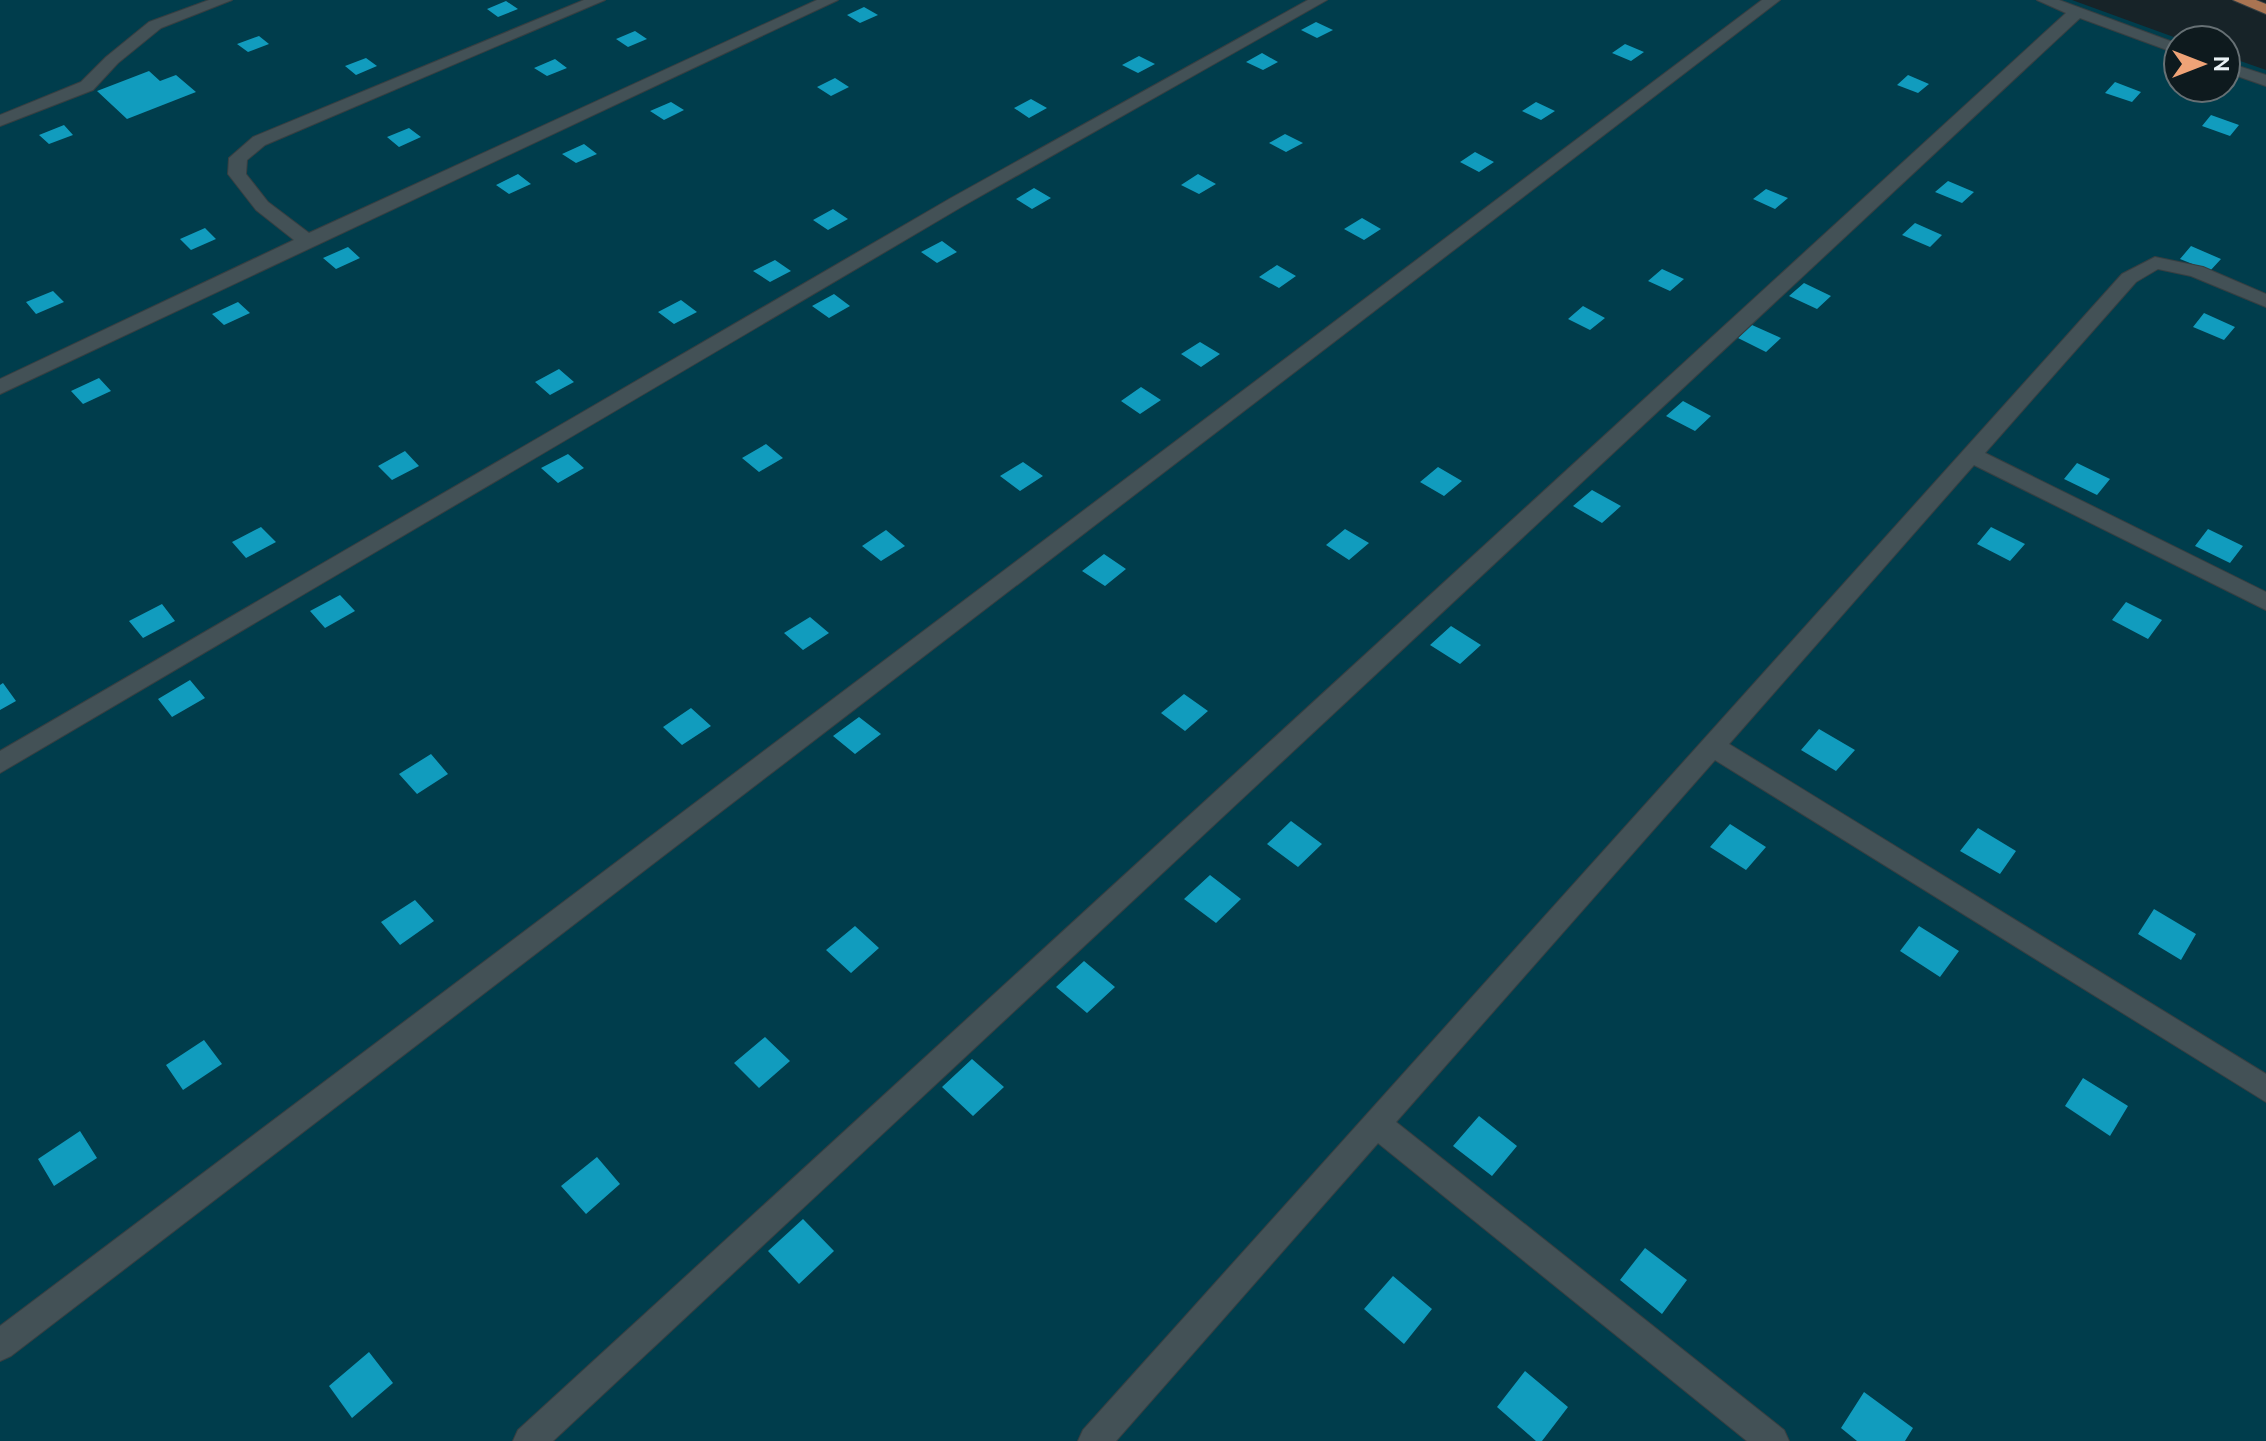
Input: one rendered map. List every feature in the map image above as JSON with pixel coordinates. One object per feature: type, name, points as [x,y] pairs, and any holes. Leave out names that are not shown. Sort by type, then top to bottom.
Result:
[{"type":"main road","points":[[2241,0],[2266,9]]},
{"type":"lane","points":[[0,121],[87,86],[112,60],[155,25],[224,0]]},
{"type":"lane","points":[[307,241],[262,206],[237,174],[238,158],[259,141],[597,0]]},
{"type":"lane","points":[[0,387],[307,241],[830,0]]},
{"type":"lane","points":[[0,763],[957,202],[1319,0]]},
{"type":"lane","points":[[0,1345],[1772,0]]},
{"type":"lane","points":[[2045,0],[2162,43]]},
{"type":"lane","points":[[529,1441],[2077,12]]},
{"type":"lane","points":[[2242,73],[2266,81]]},
{"type":"lane","points":[[1094,1441],[2129,278],[2155,263],[2196,271],[2266,301]]},
{"type":"lane","points":[[1971,455],[2266,602]]},
{"type":"lane","points":[[1712,746],[2266,1089]]},
{"type":"lane","points":[[1376,1124],[1773,1441]]},
{"type":"shaded area","points":[[0,0],[2072,0],[2162,33],[2162,104],[2242,104],[2242,62],[2266,70],[2266,1441],[0,1441]]},
{"type":"building","points":[[506,1],[518,9],[498,17],[487,9]]},
{"type":"building","points":[[864,7],[878,15],[860,23],[847,15]]},
{"type":"building","points":[[1316,22],[1333,30],[1317,38],[1301,30]]},
{"type":"building","points":[[635,31],[647,39],[628,47],[616,39]]},
{"type":"building","points":[[259,36],[269,44],[248,52],[237,44]]},
{"type":"building","points":[[1625,44],[1644,52],[1631,61],[1612,53]]},
{"type":"building","points":[[1262,53],[1278,62],[1263,70],[1246,62]]},
{"type":"building","points":[[1139,56],[1155,64],[1138,73],[1122,65]]},
{"type":"building","points":[[366,58],[377,66],[356,75],[345,66]]},
{"type":"building","points":[[555,59],[567,68],[547,76],[534,68]]},
{"type":"building","points":[[149,71],[160,81],[176,75],[196,92],[127,119],[97,91]]},
{"type":"building","points":[[1908,75],[1929,84],[1918,93],[1897,85]]},
{"type":"building","points":[[835,78],[849,87],[831,96],[817,87]]},
{"type":"building","points":[[2115,82],[2141,92],[2132,102],[2105,93]]},
{"type":"building","points":[[1031,99],[1047,108],[1029,118],[1014,108]]},
{"type":"building","points":[[671,102],[684,110],[664,120],[650,111]]},
{"type":"building","points":[[1536,102],[1555,111],[1541,120],[1522,111]]},
{"type":"building","points":[[2211,115],[2239,125],[2230,136],[2202,126]]},
{"type":"building","points":[[64,125],[73,135],[49,144],[39,135]]},
{"type":"building","points":[[409,128],[421,137],[399,147],[387,137]]},
{"type":"building","points":[[1285,134],[1303,143],[1286,152],[1269,143]]},
{"type":"building","points":[[584,144],[597,154],[576,163],[562,154]]},
{"type":"building","points":[[1475,152],[1494,162],[1479,172],[1460,162]]},
{"type":"building","points":[[518,174],[531,184],[509,194],[496,185]]},
{"type":"building","points":[[1198,174],[1216,184],[1199,194],[1181,185]]},
{"type":"building","points":[[1948,181],[1974,192],[1962,203],[1935,192]]},
{"type":"building","points":[[1034,188],[1051,198],[1032,209],[1016,199]]},
{"type":"building","points":[[1766,189],[1788,198],[1775,209],[1753,199]]},
{"type":"building","points":[[833,209],[848,219],[828,230],[813,220]]},
{"type":"building","points":[[1362,218],[1381,229],[1364,240],[1344,229]]},
{"type":"building","points":[[1915,223],[1942,235],[1930,247],[1902,235]]},
{"type":"building","points":[[205,228],[216,239],[191,250],[180,239]]},
{"type":"building","points":[[942,241],[957,252],[937,263],[921,252]]},
{"type":"building","points":[[2191,246],[2221,259],[2210,271],[2180,259]]},
{"type":"building","points":[[348,247],[360,258],[336,269],[323,258]]},
{"type":"building","points":[[775,260],[791,271],[770,282],[753,271]]},
{"type":"building","points":[[1277,265],[1296,276],[1279,288],[1259,277]]},
{"type":"building","points":[[1662,269],[1684,279],[1670,291],[1648,281]]},
{"type":"building","points":[[1804,283],[1831,296],[1817,309],[1789,296]]},
{"type":"building","points":[[53,291],[64,302],[36,314],[26,302]]},
{"type":"building","points":[[834,294],[850,306],[829,318],[812,306]]},
{"type":"building","points":[[681,300],[697,312],[674,324],[658,312]]},
{"type":"building","points":[[238,302],[250,313],[224,325],[212,314]]},
{"type":"building","points":[[1583,306],[1605,318],[1590,330],[1568,319]]},
{"type":"building","points":[[2204,313],[2235,327],[2224,340],[2193,327]]},
{"type":"building","points":[[1752,325],[1781,338],[1766,352],[1738,338]]},
{"type":"building","points":[[1200,342],[1220,354],[1201,367],[1181,354]]},
{"type":"building","points":[[559,369],[574,382],[550,395],[535,382]]},
{"type":"building","points":[[99,378],[111,391],[83,404],[71,391]]},
{"type":"building","points":[[1141,387],[1161,400],[1140,414],[1121,401]]},
{"type":"building","points":[[1683,401],[1711,416],[1695,431],[1666,416]]},
{"type":"building","points":[[766,444],[783,458],[759,472],[742,458]]},
{"type":"building","points":[[405,451],[419,466],[392,480],[378,466]]},
{"type":"building","points":[[568,454],[584,468],[558,483],[541,468]]},
{"type":"building","points":[[1023,462],[1043,476],[1020,491],[1000,476]]},
{"type":"building","points":[[2077,463],[2110,479],[2097,495],[2064,479]]},
{"type":"building","points":[[1438,467],[1462,481],[1444,496],[1420,482]]},
{"type":"building","points":[[1592,490],[1621,506],[1602,523],[1573,506]]},
{"type":"building","points":[[261,527],[276,542],[246,558],[232,542]]},
{"type":"building","points":[[1991,527],[2025,544],[2010,561],[1977,544]]},
{"type":"building","points":[[1345,529],[1369,543],[1349,560],[1326,545]]},
{"type":"building","points":[[2208,529],[2243,546],[2230,563],[2195,546]]},
{"type":"building","points":[[886,530],[905,546],[881,561],[862,546]]},
{"type":"building","points":[[1104,554],[1126,569],[1105,586],[1082,571]]},
{"type":"building","points":[[340,595],[355,611],[325,628],[310,611]]},
{"type":"building","points":[[2126,602],[2162,620],[2148,639],[2112,620]]},
{"type":"building","points":[[162,604],[175,621],[143,638],[129,621]]},
{"type":"building","points":[[810,617],[829,633],[803,650],[784,633]]},
{"type":"building","points":[[1451,626],[1481,645],[1460,664],[1430,645]]},
{"type":"building","points":[[190,680],[205,698],[172,717],[158,699]]},
{"type":"building","points":[[3,683],[16,701],[0,710],[0,685]]},
{"type":"building","points":[[1184,694],[1208,711],[1185,731],[1161,713]]},
{"type":"building","points":[[691,708],[711,726],[682,745],[663,727]]},
{"type":"building","points":[[859,717],[881,734],[855,754],[833,736]]},
{"type":"building","points":[[1819,729],[1855,750],[1836,771],[1801,750]]},
{"type":"building","points":[[431,754],[448,774],[417,794],[399,774]]},
{"type":"building","points":[[1291,821],[1322,844],[1298,867],[1267,844]]},
{"type":"building","points":[[1730,824],[1766,847],[1746,870],[1710,847]]},
{"type":"building","points":[[1978,828],[2016,851],[2000,874],[1960,851]]},
{"type":"building","points":[[1210,875],[1241,899],[1216,923],[1184,899]]},
{"type":"building","points":[[415,900],[434,921],[400,945],[381,922]]},
{"type":"building","points":[[2154,909],[2196,934],[2181,960],[2138,934]]},
{"type":"building","points":[[855,926],[879,948],[851,973],[826,950]]},
{"type":"building","points":[[1919,926],[1959,951],[1940,977],[1900,951]]},
{"type":"building","points":[[1084,961],[1115,987],[1087,1013],[1056,987]]},
{"type":"building","points":[[765,1037],[790,1061],[759,1088],[734,1063]]},
{"type":"building","points":[[204,1040],[222,1064],[183,1090],[166,1065]]},
{"type":"building","points":[[972,1059],[1004,1087],[973,1116],[942,1087]]},
{"type":"building","points":[[2083,1078],[2128,1106],[2110,1136],[2065,1106]]},
{"type":"building","points":[[1479,1116],[1517,1146],[1492,1176],[1453,1146]]},
{"type":"building","points":[[80,1131],[97,1158],[54,1186],[38,1159]]},
{"type":"building","points":[[597,1157],[620,1184],[586,1214],[561,1186]]},
{"type":"building","points":[[803,1219],[834,1251],[799,1284],[768,1251]]},
{"type":"building","points":[[1645,1248],[1687,1280],[1662,1314],[1620,1280]]},
{"type":"building","points":[[1393,1276],[1432,1309],[1404,1344],[1364,1309]]},
{"type":"building","points":[[369,1352],[393,1383],[352,1418],[329,1386]]},
{"type":"building","points":[[1525,1371],[1568,1407],[1542,1441],[1536,1441],[1497,1407]]},
{"type":"building","points":[[1864,1392],[1913,1428],[1905,1441],[1857,1441],[1841,1428]]}]
